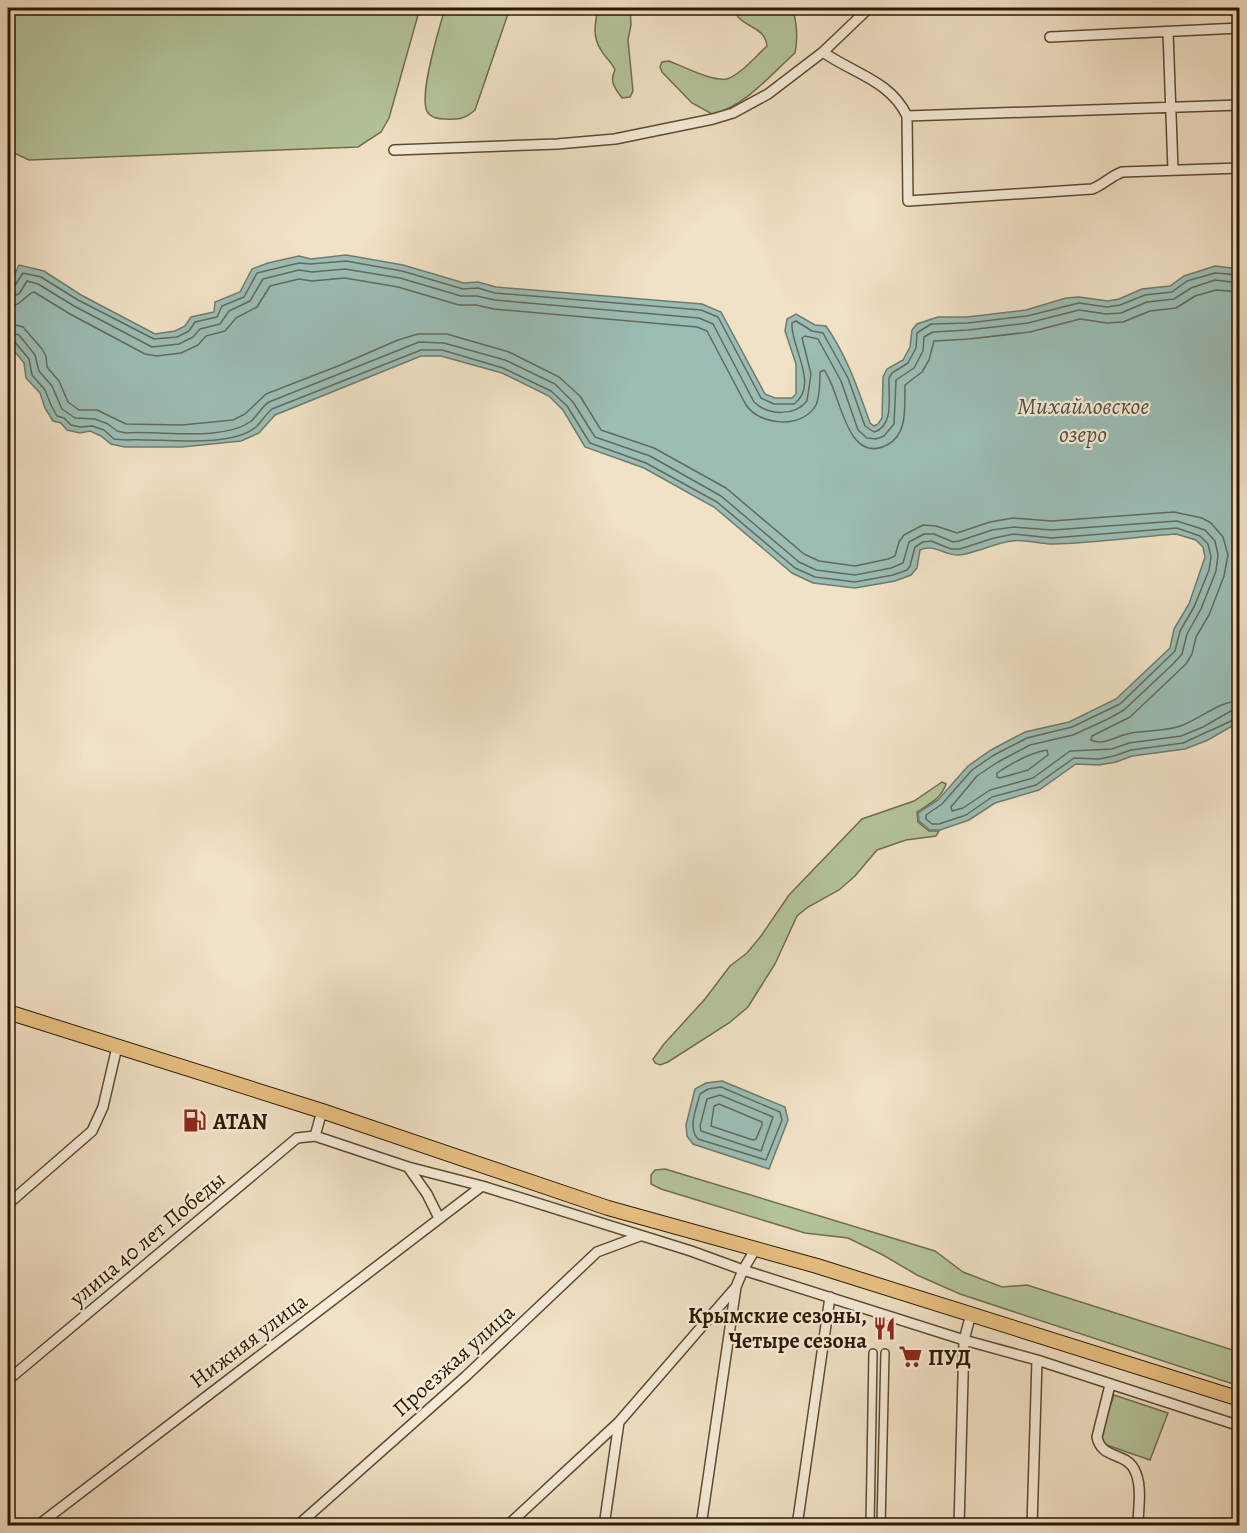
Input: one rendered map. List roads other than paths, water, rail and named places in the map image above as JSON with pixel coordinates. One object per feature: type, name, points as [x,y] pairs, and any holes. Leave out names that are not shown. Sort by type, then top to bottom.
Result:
[{"type":"main road","points":[[8,1012],[322,1112],[608,1208],[756,1248],[1239,1398]]},
{"type":"street","points":[[394,150],[557,144],[615,139],[713,119],[751,104],[823,52],[869,8]]},
{"type":"street","points":[[1050,37],[1239,28]]},
{"type":"street","points":[[1168,32],[1173,170]]},
{"type":"street","points":[[823,52],[839,64],[864,74],[888,90],[898,100],[907,116],[908,201],[1092,189],[1122,172],[1239,168]]},
{"type":"street","points":[[907,116],[1239,105]]},
{"type":"street","points":[[8,1204],[92,1131],[103,1107],[117,1047]]},
{"type":"street","points":[[322,1112],[315,1136],[408,1167],[482,1186],[691,1251],[743,1270],[964,1340],[1037,1360],[1239,1426]]},
{"type":"street","name":"улица 40 лет Победы","points":[[8,1380],[295,1139],[315,1136]]},
{"type":"street","points":[[408,1167],[427,1194],[439,1218]]},
{"type":"street","name":"Нижняя улица","points":[[37,1526],[482,1186]]},
{"type":"street","name":"Проезжая улица","points":[[297,1526],[465,1377],[597,1252],[640,1236]]},
{"type":"street","points":[[701,1526],[736,1287],[756,1248]]},
{"type":"street","points":[[507,1526],[619,1422],[736,1287]]},
{"type":"street","points":[[797,1526],[830,1297]]},
{"type":"street","points":[[959,1526],[964,1340],[971,1314]]},
{"type":"street","points":[[870,1526],[873,1353]]},
{"type":"street","points":[[881,1526],[885,1353]]},
{"type":"street","points":[[1032,1526],[1037,1360]]},
{"type":"street","points":[[873,1382],[884,1383]]},
{"type":"street","points":[[1110,1385],[1097,1437],[1098,1445],[1133,1466],[1139,1486],[1138,1526]]},
{"type":"street","points":[[604,1526],[619,1422]]},
{"type":"street","points":[[871,1471],[882,1471]]},
{"type":"water","name":"Михайловское озеро","points":[[346,255],[403,265],[464,283],[478,282],[496,287],[702,304],[721,312],[765,394],[775,398],[792,398],[796,394],[796,364],[785,331],[787,319],[796,314],[815,325],[826,326],[846,361],[870,423],[874,426],[882,418],[883,377],[887,369],[903,360],[910,347],[912,330],[917,324],[938,317],[967,317],[1026,310],[1066,298],[1079,297],[1108,301],[1142,289],[1170,286],[1184,276],[1215,266],[1239,269],[1239,722],[1208,740],[1185,749],[1132,756],[1099,765],[1076,764],[1039,790],[995,803],[969,820],[940,830],[930,830],[919,821],[918,813],[938,800],[968,766],[991,750],[1025,732],[1069,722],[1116,699],[1170,648],[1174,629],[1189,604],[1205,557],[1203,547],[1196,540],[1176,534],[1048,544],[1017,541],[1005,542],[959,555],[925,548],[920,550],[917,568],[911,575],[895,581],[855,588],[813,583],[792,573],[714,507],[644,468],[585,447],[563,410],[549,396],[502,373],[441,356],[421,356],[275,415],[259,433],[241,441],[182,447],[125,447],[111,444],[90,431],[80,433],[67,430],[61,423],[53,421],[40,393],[26,378],[24,363],[8,343],[8,289],[19,265],[44,271],[81,295],[155,334],[175,331],[185,326],[191,317],[214,312],[215,302],[240,292],[252,269],[299,256],[311,259]]},
{"type":"water","points":[[722,1081],[785,1107],[788,1120],[769,1169],[693,1144],[687,1136],[686,1125],[695,1089],[706,1083]]},
{"type":"place","name":"ATAN","points":[[195,1121]]},
{"type":"place","name":"Крымские сезоны, Четыре сезона","points":[[885,1328]]},
{"type":"place","name":"ПУД","points":[[910,1357]]}]
